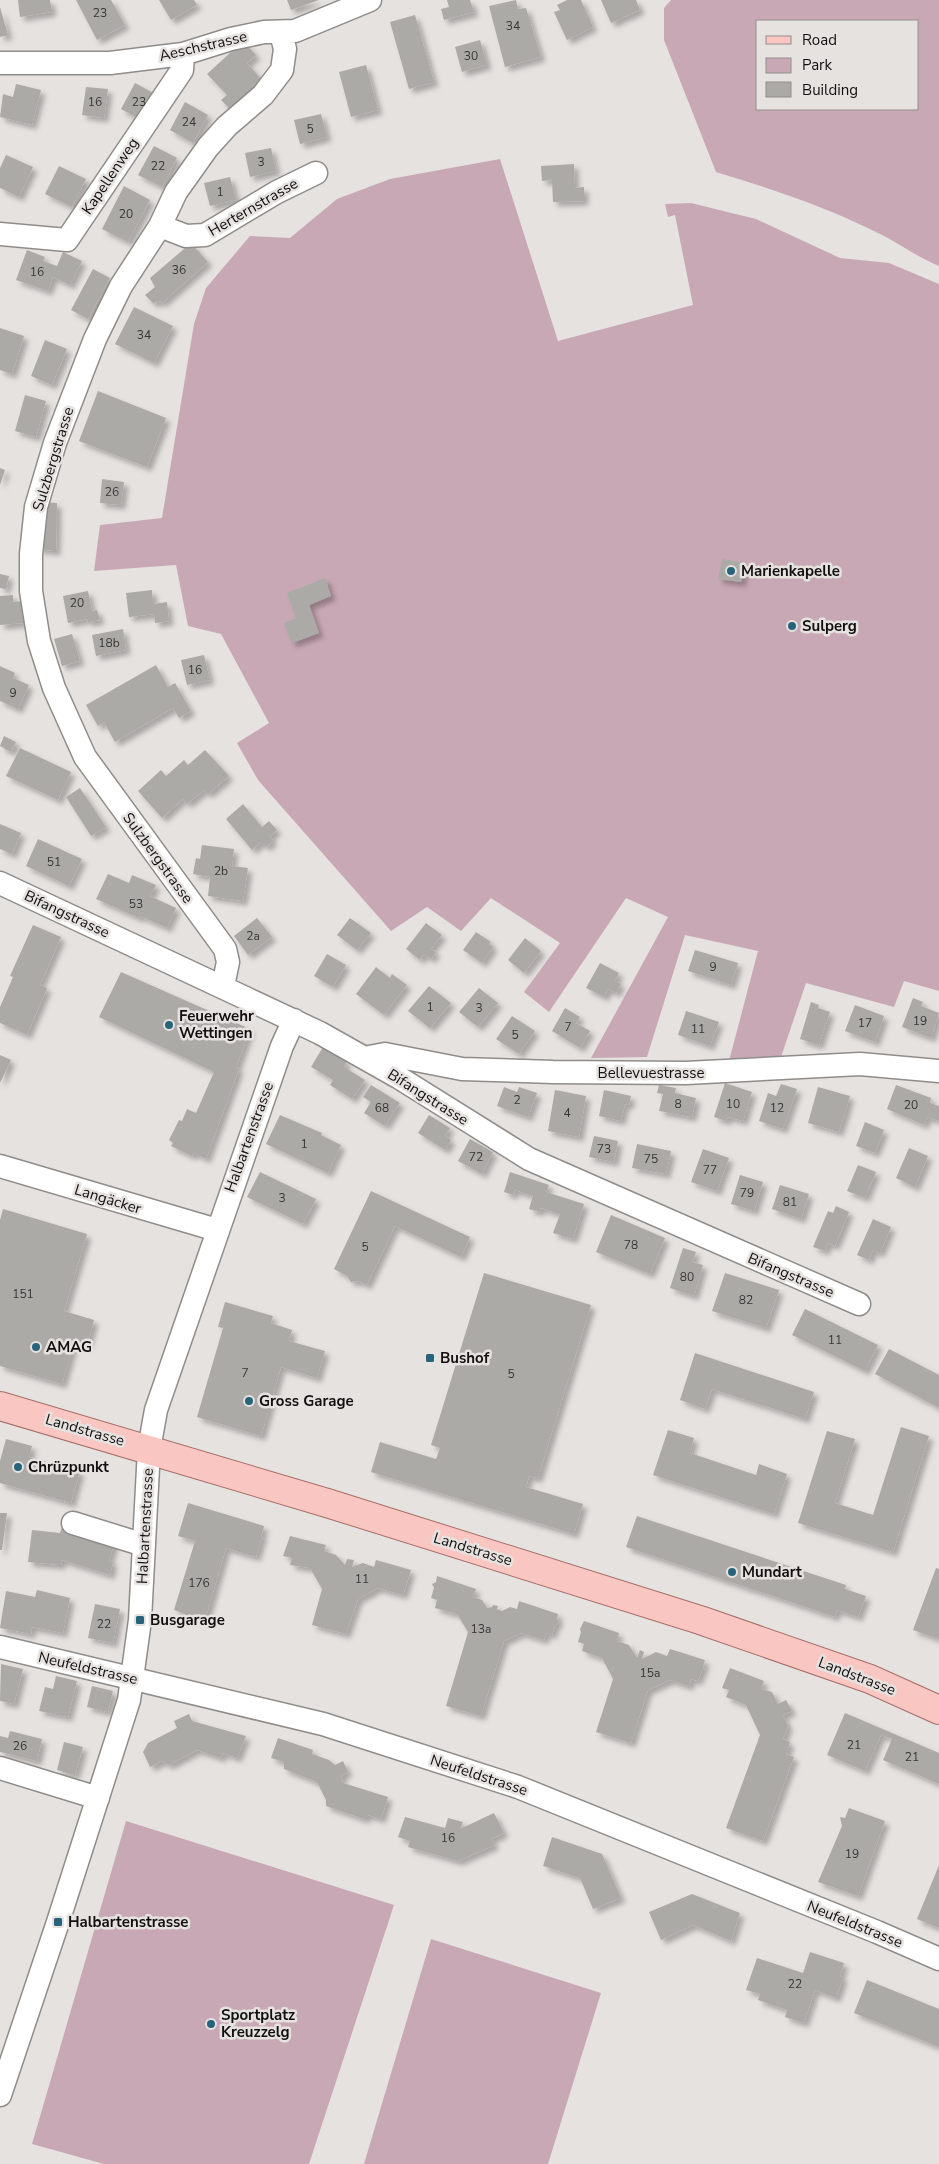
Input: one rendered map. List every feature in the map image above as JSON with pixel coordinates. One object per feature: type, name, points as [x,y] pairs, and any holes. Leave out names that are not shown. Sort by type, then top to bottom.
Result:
[{"type":"main road","name":"Landstrasse","points":[[0,1406],[149,1449],[700,1620],[870,1679],[939,1710]]},
{"type":"street","name":"Aeschstrasse","points":[[0,63],[110,63],[183,54],[231,39],[264,32],[281,33],[295,31],[370,0]]},
{"type":"street","name":"Sulzbergstrasse","points":[[223,986],[228,962],[225,949],[85,757],[54,688],[39,641],[31,591],[31,554],[36,507],[54,443],[95,339],[121,286],[160,226],[176,192],[208,147],[228,126],[263,95],[282,70],[285,49],[281,33]]},
{"type":"street","name":"Kapellenweg","points":[[0,234],[67,240],[182,70],[183,54]]},
{"type":"street","name":"Herternstrasse","points":[[160,226],[186,236],[205,235],[277,192],[316,173]]},
{"type":"street","name":"Bifangstrasse","points":[[0,882],[294,1020],[364,1058],[529,1159],[859,1304]]},
{"type":"street","name":"Halbartenstrasse","points":[[0,2095],[129,1700],[140,1620],[149,1449],[156,1410],[282,1046],[294,1020]]},
{"type":"street","name":"Bellevuestrasse","points":[[364,1058],[385,1054],[462,1069],[553,1072],[702,1073],[860,1064],[939,1072]]},
{"type":"street","name":"Langäcker","points":[[0,1166],[217,1230]]},
{"type":"street","points":[[72,1524],[144,1545]]},
{"type":"street","name":"Neufeldstrasse","points":[[0,1647],[324,1724],[518,1787],[877,1932],[939,1959]]},
{"type":"street","points":[[0,1768],[98,1798]]},
{"type":"green space","points":[[671,0],[939,0],[939,266],[886,237],[839,215],[778,192],[716,172],[664,40],[664,8]]},
{"type":"green space","points":[[500,159],[558,341],[693,305],[675,215],[668,217],[665,204],[691,203],[756,219],[840,258],[889,263],[939,284],[939,991],[904,981],[894,1007],[806,983],[781,1057],[729,1061],[758,951],[685,935],[647,1057],[591,1058],[668,917],[626,898],[549,1012],[524,992],[560,943],[491,898],[461,931],[427,907],[391,931],[258,780],[237,743],[269,723],[221,634],[188,626],[176,565],[94,571],[100,525],[162,518],[194,324],[206,288],[250,236],[290,238],[337,199],[390,179]]},
{"type":"green space","name":"Sportplatz Kreuzzelg","points":[[126,1821],[394,1905],[309,2164],[104,2164],[32,2144]]},
{"type":"green space","points":[[431,1939],[601,1993],[548,2164],[364,2164]]},
{"type":"building","points":[[18,0],[50,0],[52,12],[20,17]]},
{"type":"building","points":[[76,0],[111,0],[125,25],[97,40]]},
{"type":"building","points":[[159,0],[194,0],[197,5],[171,20]]},
{"type":"building","points":[[287,0],[319,0],[291,10]]},
{"type":"building","points":[[447,0],[470,0],[474,12],[444,20],[441,9],[449,7]]},
{"type":"building","points":[[516,0],[518,9],[526,8],[541,57],[505,67],[489,6]]},
{"type":"building","points":[[567,0],[581,0],[593,27],[567,40],[554,12],[560,10],[557,5]]},
{"type":"building","points":[[601,0],[636,0],[640,10],[611,23]]},
{"type":"building","points":[[0,7],[8,35],[0,37]]},
{"type":"building","points":[[415,15],[434,82],[409,89],[390,22]]},
{"type":"building","points":[[480,40],[487,65],[462,72],[455,47]]},
{"type":"building","points":[[243,41],[256,55],[247,63],[264,82],[232,111],[221,100],[227,95],[207,74]]},
{"type":"building","points":[[366,65],[378,110],[351,117],[339,72]]},
{"type":"building","points":[[135,83],[157,95],[143,121],[121,109]]},
{"type":"building","points":[[16,84],[41,90],[32,125],[0,117],[3,94],[13,97]]},
{"type":"building","points":[[86,87],[108,89],[104,118],[82,115]]},
{"type":"building","points":[[185,102],[208,115],[193,143],[170,130]]},
{"type":"building","points":[[321,114],[327,137],[300,144],[294,120]]},
{"type":"building","points":[[154,146],[177,158],[162,187],[138,175]]},
{"type":"building","points":[[271,148],[276,171],[250,177],[245,153]]},
{"type":"building","points":[[6,155],[33,167],[19,197],[0,188],[0,168]]},
{"type":"building","points":[[574,164],[575,188],[584,187],[584,201],[553,202],[552,180],[542,181],[541,166]]},
{"type":"building","points":[[59,166],[86,179],[72,207],[45,194]]},
{"type":"building","points":[[230,177],[236,200],[210,206],[204,183]]},
{"type":"building","points":[[124,186],[150,200],[128,242],[102,229]]},
{"type":"building","points":[[191,243],[208,262],[162,303],[161,301],[153,303],[145,295],[155,287],[150,278]]},
{"type":"building","points":[[27,250],[45,257],[43,261],[57,266],[63,252],[82,261],[70,285],[53,277],[48,291],[16,280]]},
{"type":"building","points":[[93,269],[110,278],[88,319],[71,310]]},
{"type":"building","points":[[134,307],[173,326],[154,363],[115,344]]},
{"type":"building","points":[[0,328],[24,336],[12,374],[0,370]]},
{"type":"building","points":[[45,340],[67,349],[52,385],[31,376]]},
{"type":"building","points":[[98,391],[166,418],[147,467],[79,441]]},
{"type":"building","points":[[25,395],[46,401],[36,437],[15,431]]},
{"type":"building","points":[[0,468],[5,470],[0,485]]},
{"type":"building","points":[[102,479],[124,482],[121,505],[100,503]]},
{"type":"building","points":[[43,502],[57,503],[56,551],[37,549]]},
{"type":"building","name":"Marienkapelle","points":[[722,559],[745,563],[741,582],[718,579]]},
{"type":"building","points":[[0,574],[9,576],[6,589],[0,588]]},
{"type":"building","points":[[325,578],[331,596],[309,605],[319,633],[292,643],[284,623],[296,618],[287,593]]},
{"type":"building","points":[[152,590],[153,604],[167,602],[169,621],[155,623],[154,614],[129,617],[126,593]]},
{"type":"building","points":[[88,591],[92,611],[97,610],[100,620],[88,622],[87,619],[68,623],[63,596]]},
{"type":"building","points":[[13,595],[13,602],[22,601],[23,623],[0,625],[0,596]]},
{"type":"building","points":[[123,629],[126,650],[96,656],[92,635]]},
{"type":"building","points":[[72,634],[80,661],[62,666],[54,639]]},
{"type":"building","points":[[204,655],[210,680],[187,685],[181,660]]},
{"type":"building","points":[[156,665],[168,687],[175,683],[191,711],[179,718],[173,708],[115,742],[104,722],[98,726],[86,705]]},
{"type":"building","points":[[0,666],[15,673],[13,678],[29,685],[18,709],[0,701]]},
{"type":"building","points":[[4,736],[16,742],[11,752],[0,746]]},
{"type":"building","points":[[20,748],[71,772],[58,800],[6,776]]},
{"type":"building","points":[[205,750],[229,776],[208,794],[204,790],[187,804],[183,799],[162,818],[138,791],[161,770],[166,776],[184,760],[188,765]]},
{"type":"building","points":[[80,788],[106,827],[91,836],[66,797]]},
{"type":"building","points":[[243,804],[262,827],[269,821],[277,830],[270,836],[273,841],[266,847],[261,842],[252,850],[226,819]]},
{"type":"building","points":[[0,824],[21,833],[12,854],[0,849]]},
{"type":"building","points":[[38,839],[82,859],[69,886],[26,866]]},
{"type":"building","points":[[202,845],[234,849],[232,866],[248,868],[243,901],[208,896],[210,877],[193,874],[196,858],[200,859]]},
{"type":"building","points":[[108,874],[129,883],[132,875],[156,885],[150,896],[176,908],[167,928],[96,899]]},
{"type":"building","points":[[257,918],[272,937],[248,955],[234,936]]},
{"type":"building","points":[[350,918],[371,933],[357,950],[337,935]]},
{"type":"building","points":[[426,923],[442,935],[431,949],[436,952],[431,959],[424,954],[420,960],[406,949]]},
{"type":"building","points":[[33,925],[61,937],[40,985],[47,988],[27,1035],[0,1023],[0,1007],[13,977],[10,976]]},
{"type":"building","points":[[476,932],[491,942],[489,944],[493,947],[482,963],[463,950]]},
{"type":"building","points":[[525,938],[541,951],[524,973],[508,960]]},
{"type":"building","points":[[695,950],[738,963],[731,985],[688,971]]},
{"type":"building","points":[[327,954],[346,965],[333,987],[314,976]]},
{"type":"building","points":[[600,963],[619,973],[615,981],[621,984],[616,993],[608,989],[604,997],[586,988]]},
{"type":"building","points":[[376,967],[390,978],[392,974],[407,985],[384,1015],[356,994]]},
{"type":"building","points":[[121,972],[250,1029],[236,1068],[239,1069],[206,1159],[194,1153],[192,1156],[171,1146],[173,1143],[169,1140],[179,1120],[182,1121],[187,1109],[196,1113],[214,1072],[99,1017]]},
{"type":"building","points":[[429,986],[451,1003],[430,1028],[408,1011]]},
{"type":"building","points":[[479,988],[498,1003],[478,1027],[459,1012]]},
{"type":"building","points":[[913,998],[923,1002],[921,1006],[939,1013],[931,1038],[902,1027]]},
{"type":"building","points":[[811,1002],[819,1005],[818,1008],[830,1012],[819,1045],[800,1039]]},
{"type":"building","points":[[855,1005],[884,1016],[875,1042],[845,1031]]},
{"type":"building","points":[[565,1008],[580,1017],[576,1023],[590,1031],[580,1048],[552,1031]]},
{"type":"building","points":[[686,1011],[719,1022],[710,1046],[678,1035]]},
{"type":"building","points":[[512,1016],[535,1031],[519,1054],[496,1039]]},
{"type":"building","points":[[323,1047],[347,1062],[344,1067],[365,1080],[352,1099],[330,1085],[333,1080],[311,1067]]},
{"type":"building","points":[[0,1055],[11,1060],[0,1083]]},
{"type":"building","points":[[725,1083],[752,1092],[743,1121],[728,1117],[726,1121],[714,1117]]},
{"type":"building","points":[[781,1084],[797,1089],[783,1129],[759,1121],[768,1093],[776,1096]]},
{"type":"building","points":[[371,1085],[400,1103],[385,1126],[364,1113],[371,1102],[363,1097]]},
{"type":"building","points":[[659,1085],[676,1088],[675,1093],[696,1098],[692,1117],[659,1111],[663,1094],[657,1093]]},
{"type":"building","points":[[896,1085],[931,1098],[930,1103],[939,1106],[939,1121],[927,1117],[924,1125],[887,1109]]},
{"type":"building","points":[[504,1087],[517,1092],[519,1087],[537,1093],[528,1117],[497,1106]]},
{"type":"building","points":[[818,1087],[850,1096],[839,1132],[808,1123]]},
{"type":"building","points":[[555,1090],[586,1096],[579,1137],[548,1131]]},
{"type":"building","points":[[604,1090],[631,1096],[629,1105],[625,1104],[621,1121],[599,1116]]},
{"type":"building","points":[[280,1115],[322,1133],[321,1135],[341,1145],[328,1173],[266,1144]]},
{"type":"building","points":[[429,1115],[450,1128],[445,1136],[451,1140],[445,1150],[418,1133]]},
{"type":"building","points":[[865,1122],[884,1130],[875,1153],[856,1146]]},
{"type":"building","points":[[594,1136],[618,1141],[614,1162],[589,1157]]},
{"type":"building","points":[[470,1139],[493,1152],[482,1174],[458,1161]]},
{"type":"building","points":[[637,1144],[671,1151],[666,1174],[632,1168]]},
{"type":"building","points":[[909,1148],[928,1156],[915,1187],[896,1178]]},
{"type":"building","points":[[703,1149],[729,1158],[717,1191],[691,1182]]},
{"type":"building","points":[[858,1165],[876,1172],[865,1198],[847,1191]]},
{"type":"building","points":[[260,1172],[316,1199],[303,1224],[247,1197]]},
{"type":"building","points":[[510,1172],[549,1185],[546,1192],[584,1204],[573,1239],[553,1233],[560,1214],[541,1208],[539,1212],[529,1209],[533,1196],[515,1190],[513,1195],[504,1192]]},
{"type":"building","points":[[740,1175],[763,1182],[754,1211],[731,1204]]},
{"type":"building","points":[[780,1185],[809,1194],[801,1219],[772,1209]]},
{"type":"building","points":[[371,1191],[470,1237],[461,1257],[395,1226],[367,1285],[358,1281],[351,1282],[347,1276],[334,1269]]},
{"type":"building","points":[[836,1206],[849,1212],[835,1246],[828,1243],[825,1251],[813,1247],[828,1211],[833,1213]]},
{"type":"building","points":[[3,1209],[87,1234],[64,1311],[94,1320],[87,1346],[74,1342],[62,1384],[0,1366],[0,1220]]},
{"type":"building","points":[[611,1215],[665,1238],[650,1274],[596,1252]]},
{"type":"building","points":[[873,1219],[891,1227],[880,1253],[873,1250],[869,1260],[857,1255]]},
{"type":"building","points":[[683,1248],[696,1252],[692,1262],[703,1265],[694,1296],[670,1288]]},
{"type":"building","points":[[484,1273],[591,1305],[538,1478],[529,1476],[526,1487],[583,1504],[574,1534],[371,1472],[380,1442],[436,1459],[440,1448],[431,1445]]},
{"type":"building","points":[[725,1273],[779,1290],[766,1328],[712,1311]]},
{"type":"building","points":[[225,1302],[273,1316],[271,1323],[292,1330],[289,1341],[325,1351],[317,1378],[281,1367],[261,1436],[197,1417],[223,1328],[218,1327]]},
{"type":"building","points":[[805,1309],[878,1345],[865,1371],[792,1335]]},
{"type":"building","points":[[889,1349],[939,1375],[939,1408],[875,1374]]},
{"type":"building","points":[[695,1353],[814,1392],[805,1419],[712,1389],[705,1409],[680,1400]]},
{"type":"building","points":[[901,1427],[929,1436],[893,1552],[798,1523],[827,1431],[855,1439],[835,1503],[873,1515]]},
{"type":"building","points":[[668,1430],[694,1438],[690,1453],[756,1475],[759,1464],[787,1474],[774,1514],[653,1475]]},
{"type":"building","points":[[6,1439],[32,1446],[29,1457],[80,1471],[71,1503],[0,1483],[0,1461]]},
{"type":"building","points":[[188,1503],[264,1526],[261,1536],[263,1539],[261,1540],[256,1557],[226,1548],[205,1620],[194,1616],[188,1619],[185,1614],[174,1610],[195,1541],[178,1536]]},
{"type":"building","points":[[0,1513],[7,1513],[2,1550],[0,1550]]},
{"type":"building","points":[[637,1516],[846,1585],[845,1589],[866,1596],[858,1617],[837,1610],[835,1617],[626,1547]]},
{"type":"building","points":[[63,1524],[115,1540],[109,1561],[113,1562],[110,1575],[62,1560],[61,1565],[28,1562],[32,1530],[60,1533]]},
{"type":"building","points":[[290,1536],[326,1545],[324,1551],[336,1555],[345,1565],[347,1559],[354,1560],[352,1567],[363,1563],[374,1567],[376,1560],[411,1570],[403,1595],[378,1588],[358,1599],[346,1634],[312,1625],[322,1589],[310,1568],[290,1565],[292,1558],[283,1556]]},
{"type":"building","points":[[936,1568],[939,1569],[939,1639],[913,1630]]},
{"type":"building","points":[[437,1576],[476,1589],[473,1597],[482,1600],[487,1608],[493,1605],[498,1606],[497,1609],[502,1611],[510,1607],[517,1609],[519,1601],[558,1614],[557,1619],[559,1623],[555,1625],[552,1635],[546,1633],[544,1640],[521,1633],[504,1641],[481,1716],[446,1706],[468,1632],[457,1614],[435,1608],[437,1600],[431,1598],[434,1588],[432,1584],[436,1582]]},
{"type":"building","points":[[37,1590],[70,1598],[63,1633],[32,1627],[31,1634],[0,1628],[6,1591],[35,1597]]},
{"type":"building","points":[[95,1604],[120,1609],[113,1643],[88,1638]]},
{"type":"building","points":[[584,1621],[619,1633],[617,1641],[629,1645],[637,1658],[640,1650],[644,1652],[642,1659],[656,1652],[667,1656],[670,1649],[705,1660],[703,1667],[705,1669],[702,1670],[698,1681],[691,1679],[689,1686],[670,1680],[648,1690],[631,1743],[596,1732],[613,1679],[602,1658],[582,1651],[584,1644],[578,1642],[580,1629]]},
{"type":"building","points":[[1,1664],[23,1669],[14,1704],[0,1701]]},
{"type":"building","points":[[730,1668],[764,1681],[761,1689],[772,1692],[778,1704],[786,1700],[792,1711],[783,1715],[788,1726],[783,1739],[790,1742],[786,1754],[794,1757],[763,1841],[726,1828],[760,1735],[746,1705],[726,1697],[729,1690],[722,1688]]},
{"type":"building","points":[[56,1676],[77,1681],[68,1717],[39,1711],[45,1687],[53,1689]]},
{"type":"building","points":[[92,1686],[113,1691],[108,1712],[87,1707]]},
{"type":"building","points":[[845,1713],[939,1753],[939,1784],[883,1760],[892,1739],[881,1735],[865,1771],[827,1755]]},
{"type":"building","points":[[189,1714],[192,1721],[246,1736],[237,1758],[223,1753],[221,1758],[197,1750],[169,1765],[162,1761],[150,1767],[143,1752],[148,1743],[177,1728],[174,1721]]},
{"type":"building","points":[[10,1731],[42,1739],[37,1761],[0,1752],[0,1736],[8,1738]]},
{"type":"building","points":[[278,1738],[313,1750],[312,1754],[329,1760],[335,1765],[343,1761],[348,1772],[341,1776],[343,1783],[388,1797],[381,1819],[368,1815],[364,1819],[326,1806],[326,1800],[317,1782],[284,1769],[284,1762],[271,1758]]},
{"type":"building","points":[[64,1742],[83,1747],[75,1775],[57,1770]]},
{"type":"building","points":[[849,1808],[885,1821],[858,1896],[818,1882],[842,1826],[840,1817],[845,1818]]},
{"type":"building","points":[[494,1813],[504,1833],[491,1839],[495,1845],[458,1861],[408,1847],[410,1841],[398,1837],[405,1817],[445,1828],[448,1818],[463,1822],[460,1829]]},
{"type":"building","points":[[552,1837],[602,1854],[621,1898],[593,1909],[580,1878],[543,1866]]},
{"type":"building","points":[[939,1865],[939,1928],[917,1919]]},
{"type":"building","points":[[692,1894],[740,1913],[731,1941],[693,1925],[661,1940],[649,1912]]},
{"type":"building","points":[[810,1952],[844,1963],[840,1976],[843,1978],[836,1998],[815,1990],[804,2023],[785,2017],[787,2010],[758,2000],[760,1994],[746,1990],[757,1958],[803,1973]]},
{"type":"building","points":[[867,1980],[939,2009],[939,2047],[854,2013]]},
{"type":"place","name":"Marienkapelle","points":[[731,571]]},
{"type":"place","name":"Sulperg","points":[[792,626]]},
{"type":"place","name":"Feuerwehr Wettingen","points":[[169,1025]]},
{"type":"place","name":"AMAG","points":[[36,1347]]},
{"type":"place","name":"Bushof","points":[[430,1358]]},
{"type":"place","name":"Gross Garage","points":[[249,1401]]},
{"type":"place","name":"Chrüzpunkt","points":[[18,1467]]},
{"type":"place","name":"Mundart","points":[[732,1572]]},
{"type":"place","name":"Busgarage","points":[[140,1620]]},
{"type":"place","name":"Halbartenstrasse","points":[[58,1922]]},
{"type":"place","name":"Sportplatz Kreuzzelg","points":[[211,2024]]}]
